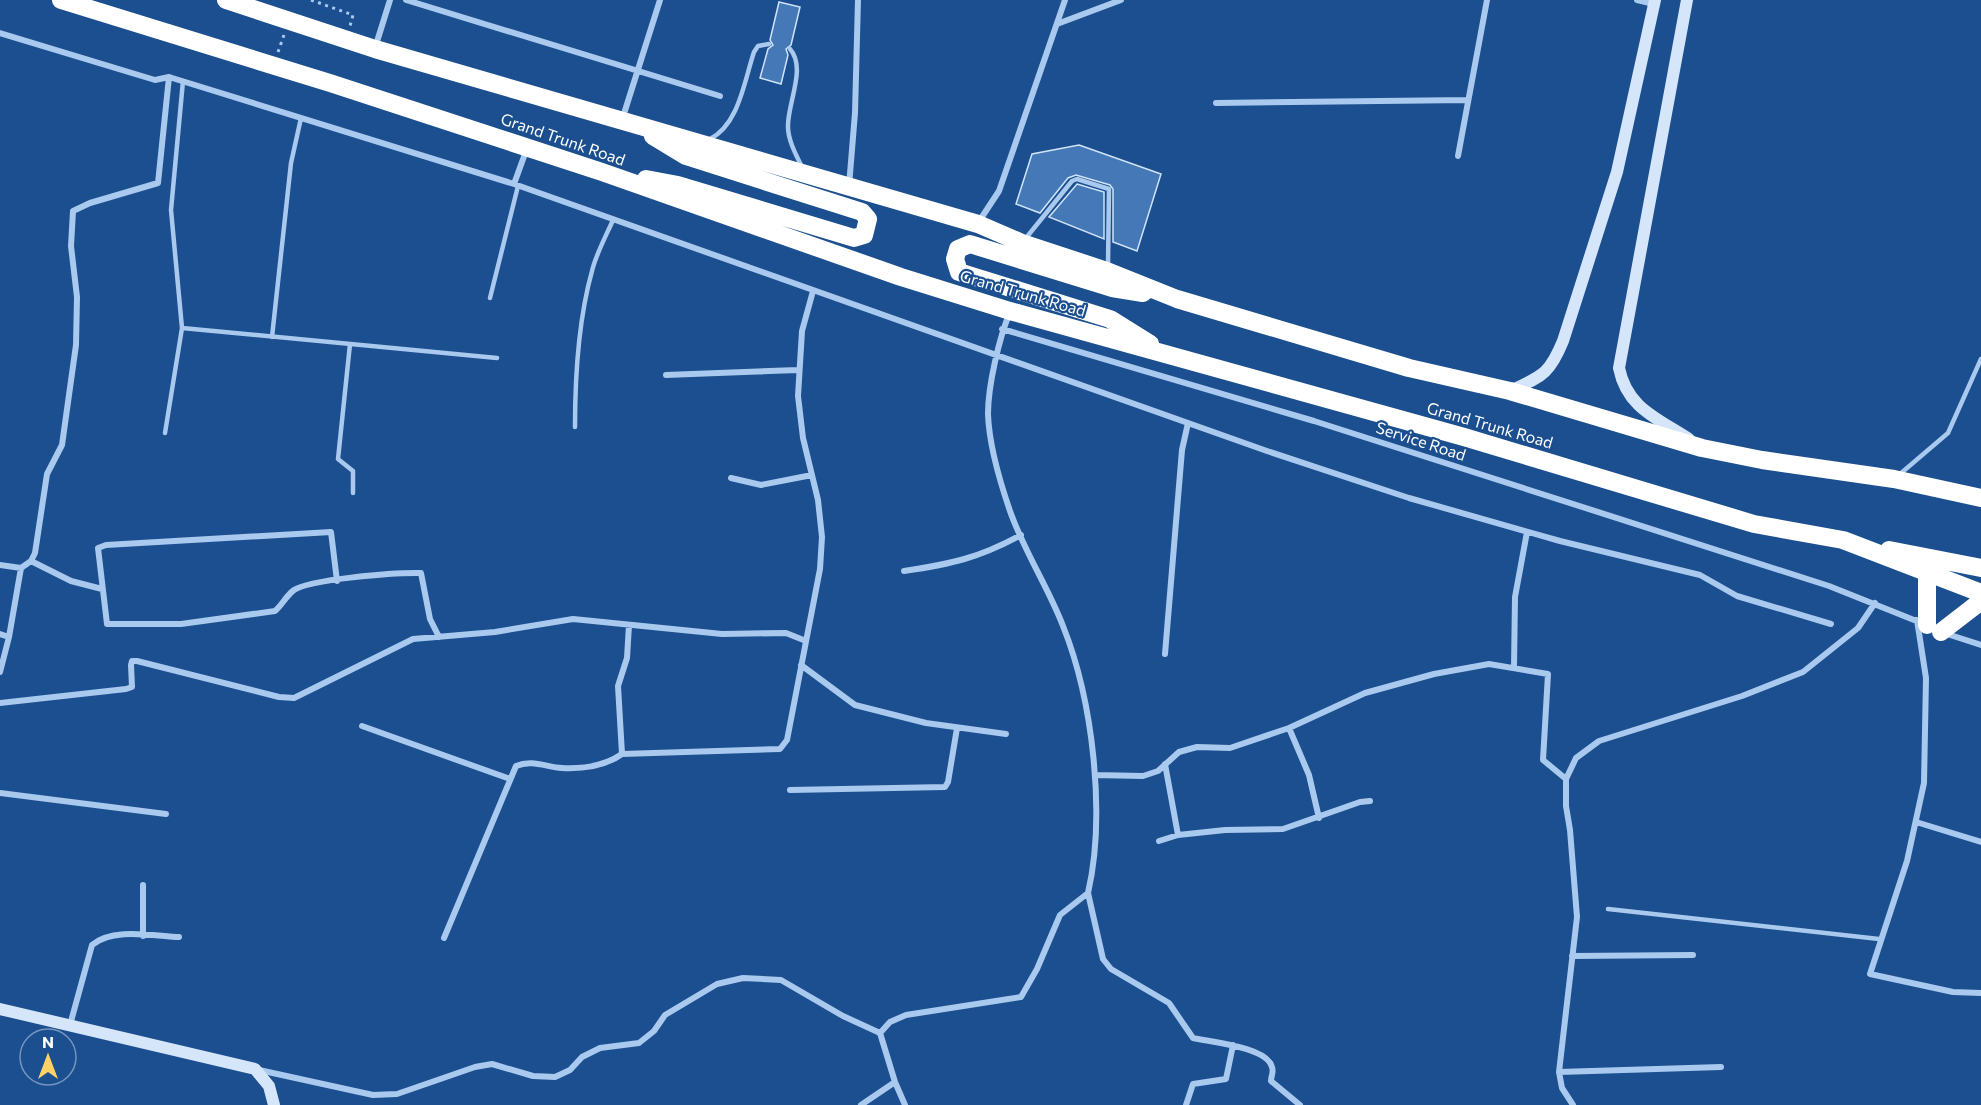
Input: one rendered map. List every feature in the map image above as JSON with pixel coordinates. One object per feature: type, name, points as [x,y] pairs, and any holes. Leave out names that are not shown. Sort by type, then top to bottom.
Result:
[{"type":"highway","name":"Grand Trunk Road","points":[[62,0],[527,147],[901,277],[1010,311],[1464,437],[1754,524],[1843,540],[1981,593]]},
{"type":"highway","name":"Grand Trunk Road","points":[[227,0],[375,49],[978,224],[1022,243],[1107,271],[1177,299],[1409,368],[1510,391],[1702,448],[1762,460],[1894,479],[1981,498]]},
{"type":"highway","points":[[602,172],[678,184],[854,238],[864,235],[867,229],[868,219],[862,212],[686,156],[626,122]]},
{"type":"highway","points":[[1167,355],[1110,319],[959,272],[955,260],[958,249],[970,244],[1112,288],[1177,299]]},
{"type":"highway","points":[[1843,540],[1981,568]]},
{"type":"highway","points":[[1927,574],[1928,626],[1981,601]]},
{"type":"main road","points":[[1687,0],[1619,368],[1628,395],[1639,406],[1702,448]]},
{"type":"main road","points":[[1510,391],[1539,378],[1553,365],[1563,341],[1617,172],[1654,2]]},
{"type":"main road","points":[[0,1009],[255,1069],[269,1086],[274,1105]]},
{"type":"street","points":[[375,49],[390,0]]},
{"type":"street","points":[[406,0],[720,96]]},
{"type":"street","points":[[626,122],[638,71],[660,0]]},
{"type":"street","points":[[849,186],[855,113],[858,0]]},
{"type":"street","points":[[978,224],[999,191],[1065,0]]},
{"type":"street","points":[[1057,24],[1121,0]]},
{"type":"street","points":[[1458,156],[1487,0]]},
{"type":"street","points":[[1636,0],[1654,2]]},
{"type":"street","points":[[0,33],[155,80],[169,77],[183,81],[516,185],[1188,423],[1409,498],[1527,532],[1700,575],[1737,596],[1831,624]]},
{"type":"street","points":[[0,566],[21,568],[31,561],[35,553],[47,474],[62,445],[76,345],[77,297],[71,246],[73,211],[90,203],[158,183],[169,77]]},
{"type":"street","points":[[1216,103],[1468,100]]},
{"type":"street","points":[[516,185],[527,147]]},
{"type":"street","points":[[444,938],[516,765],[525,761],[562,768],[609,763],[622,754],[780,749],[787,740],[820,569],[822,537],[812,475],[803,438],[798,370],[802,331],[813,291]]},
{"type":"street","points":[[1010,311],[1002,329],[988,413],[1010,511],[1063,626],[1079,675],[1097,794],[1094,868],[1088,893],[1103,959],[1111,969],[1169,1004],[1193,1038],[1233,1045],[1270,1063],[1273,1070],[1271,1081],[1300,1105]]},
{"type":"street","name":"Service Road","points":[[1002,329],[1314,421],[1829,586],[1981,645]]},
{"type":"street","points":[[666,375],[798,370]]},
{"type":"street","points":[[1165,654],[1182,450],[1188,423]]},
{"type":"street","points":[[731,478],[761,485],[812,475]]},
{"type":"street","points":[[337,581],[332,532],[106,545],[98,548],[106,624],[181,624],[275,611],[295,590],[369,575],[421,573],[430,619],[439,636]]},
{"type":"street","points":[[1514,668],[1515,597],[1527,532]]},
{"type":"street","points":[[904,571],[966,560],[987,553],[1021,535]]},
{"type":"street","points":[[31,561],[71,581],[102,589]]},
{"type":"street","points":[[0,672],[21,568]]},
{"type":"street","points":[[1573,1105],[1562,1089],[1559,1072],[1577,917],[1566,806],[1566,779],[1576,759],[1599,741],[1742,696],[1803,672],[1858,628],[1867,619],[1875,603]]},
{"type":"street","points":[[0,703],[132,687],[132,661],[279,697],[294,698],[413,639],[495,632],[573,619],[722,634],[777,633],[806,641]]},
{"type":"street","points":[[622,754],[618,686],[627,658],[629,625]]},
{"type":"street","points":[[1928,626],[1924,783],[1907,861],[1879,939],[1870,974],[1953,992],[1981,993]]},
{"type":"street","points":[[0,634],[9,636]]},
{"type":"street","points":[[1095,775],[1143,776],[1158,771],[1179,752],[1197,747],[1230,748],[1289,728],[1365,693],[1434,674],[1489,664],[1548,674],[1543,760],[1566,779]]},
{"type":"street","points":[[801,665],[855,705],[926,723],[1006,734]]},
{"type":"street","points":[[362,726],[510,779]]},
{"type":"street","points":[[790,790],[945,787],[948,782],[957,728]]},
{"type":"street","points":[[1289,728],[1309,775],[1319,818]]},
{"type":"street","points":[[1165,764],[1178,835]]},
{"type":"street","points":[[0,793],[166,814]]},
{"type":"street","points":[[1159,841],[1178,835],[1225,830],[1283,830],[1360,802],[1370,801]]},
{"type":"street","points":[[1916,822],[1981,842]]},
{"type":"street","points":[[143,885],[143,936]]},
{"type":"street","points":[[880,1033],[890,1022],[906,1015],[1021,997],[1037,969],[1060,915],[1088,893]]},
{"type":"street","points":[[70,1026],[92,945],[97,940],[110,936],[179,937]]},
{"type":"street","points":[[1572,956],[1693,955]]},
{"type":"street","points":[[255,1069],[373,1095],[397,1094],[475,1067],[492,1064],[533,1076],[555,1077],[570,1070],[582,1057],[600,1048],[639,1043],[654,1031],[665,1015],[717,984],[743,978],[780,980],[843,1016],[880,1033],[895,1082],[905,1105]]},
{"type":"street","points":[[1186,1105],[1193,1084],[1226,1079],[1233,1045]]},
{"type":"street","points":[[1559,1072],[1721,1067]]},
{"type":"street","points":[[861,1105],[895,1082]]},
{"type":"lane","points":[[702,143],[722,133],[735,112],[753,52],[758,46],[769,44]]},
{"type":"lane","points":[[790,49],[796,60],[788,128],[795,155],[806,174]]},
{"type":"lane","points":[[165,433],[182,328],[171,210],[183,81]]},
{"type":"lane","points":[[272,337],[291,163],[302,118]]},
{"type":"lane","points":[[1022,243],[1072,181],[1077,179],[1109,189],[1107,271]]},
{"type":"lane","points":[[490,298],[516,185]]},
{"type":"lane","points":[[575,428],[575,383],[583,314],[592,270],[613,220]]},
{"type":"lane","points":[[182,328],[497,358]]},
{"type":"lane","points":[[350,344],[338,459],[353,471],[353,494]]},
{"type":"lane","points":[[1894,479],[1948,433],[1981,359]]},
{"type":"lane","points":[[1608,909],[1879,939]]},
{"type":"path","points":[[311,0],[354,15]]},
{"type":"building","points":[[779,2],[800,7],[791,45],[786,49],[788,55],[781,84],[760,78],[768,49],[773,45],[770,40]]},
{"type":"building","points":[[1079,145],[1161,174],[1137,251],[1113,242],[1113,189],[1110,185],[1076,175],[1068,178],[1040,213],[1016,204],[1032,154]]},
{"type":"building","points":[[1077,184],[1104,192],[1104,239],[1049,217]]}]
